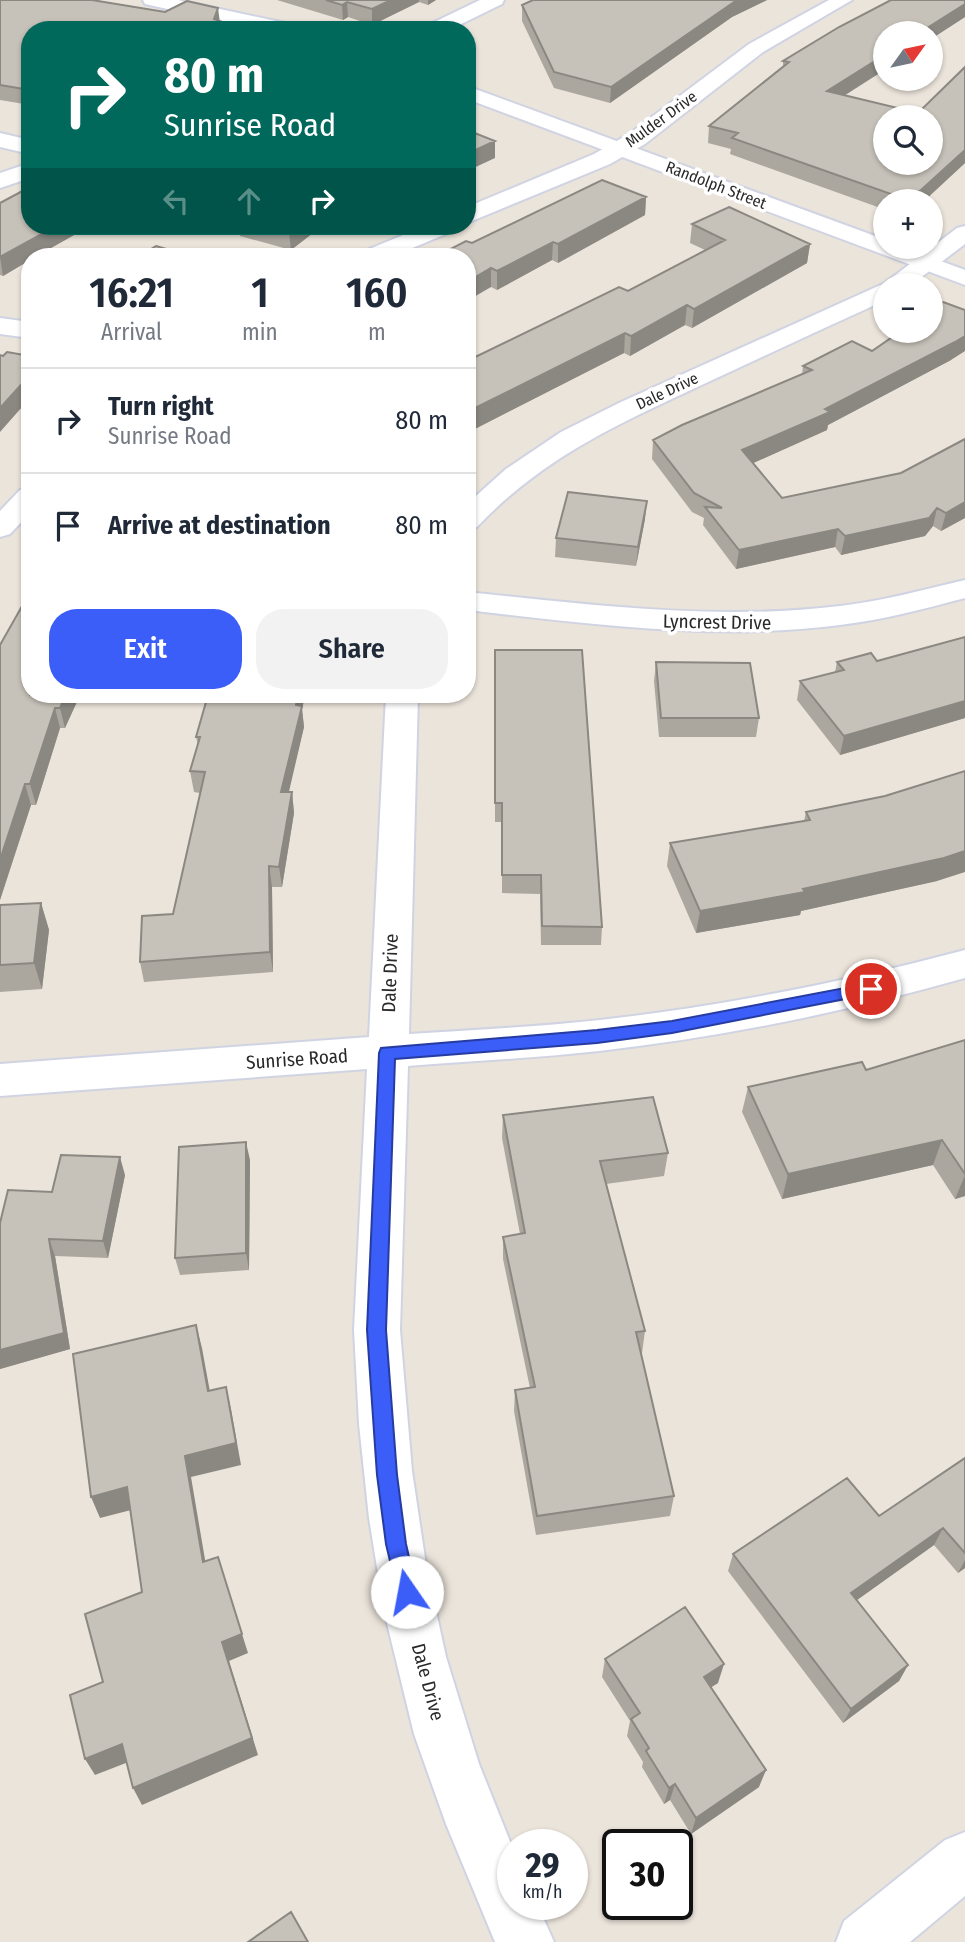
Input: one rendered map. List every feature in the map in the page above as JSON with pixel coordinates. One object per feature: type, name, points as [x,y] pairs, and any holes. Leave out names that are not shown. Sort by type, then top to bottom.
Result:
[{"type":"street","points":[[152,0],[249,21]]},
{"type":"street","points":[[452,21],[495,0]]},
{"type":"street","name":"Mulder Drive","points":[[476,212],[620,149],[637,139],[756,48],[843,0]]},
{"type":"street","name":"Randolph Street","points":[[476,95],[965,278]]},
{"type":"street","points":[[0,140],[21,145]]},
{"type":"street","points":[[0,181],[21,173]]},
{"type":"street","points":[[912,273],[965,233]]},
{"type":"street","points":[[392,248],[424,235]]},
{"type":"street","name":"Dale Drive","points":[[476,511],[519,471],[581,432],[873,296]]},
{"type":"street","points":[[0,326],[21,329]]},
{"type":"street","points":[[0,528],[21,506]]},
{"type":"street","name":"Lyncrest Drive","points":[[476,602],[650,621],[742,624],[852,615],[919,602],[965,589]]},
{"type":"street","name":"Dale Drive","points":[[402,703],[377,1330],[380,1400],[396,1544],[432,1703],[459,1784],[525,1942]]},
{"type":"street","name":"Sunrise Road","points":[[0,1080],[387,1053],[597,1036],[672,1027],[821,1000],[965,964]]},
{"type":"street","points":[[865,1942],[965,1860]]},
{"type":"building","points":[[0,0],[92,0],[165,12],[187,1],[218,8],[214,19],[219,21],[21,21],[21,88],[0,85]]},
{"type":"building","points":[[326,0],[391,0],[372,9]]},
{"type":"building","points":[[533,0],[737,0],[611,87],[554,72],[522,5]]},
{"type":"building","points":[[891,0],[965,0],[965,4],[938,21],[873,21],[873,62],[827,91],[885,105],[873,105],[873,175],[938,175],[922,189],[877,189],[732,138],[738,133],[709,126],[789,62],[783,61]]},
{"type":"building","points":[[965,67],[965,150],[943,170],[943,105],[926,105]]},
{"type":"building","points":[[476,134],[495,141],[476,150]]},
{"type":"building","points":[[602,180],[646,197],[558,244],[553,242],[497,271],[491,268],[476,277],[476,248],[452,248],[466,241],[472,243]]},
{"type":"building","points":[[21,192],[21,235],[40,235],[0,257],[0,203]]},
{"type":"building","points":[[729,207],[810,244],[694,309],[687,305],[631,336],[625,333],[476,408],[476,357],[619,287],[628,291],[725,240],[692,224]]},
{"type":"building","points":[[943,302],[965,310],[965,336],[825,409],[830,412],[742,450],[782,498],[901,473],[965,439],[965,502],[946,513],[937,508],[929,518],[845,536],[838,529],[739,550],[705,507],[722,508],[694,493],[653,440],[812,370],[803,366],[852,341],[872,351],[884,343],[943,343]]},
{"type":"building","points":[[7,352],[21,354],[21,385],[0,408],[0,355],[3,356]]},
{"type":"building","points":[[568,492],[647,501],[638,547],[556,538]]},
{"type":"building","points":[[21,608],[21,703],[62,703],[60,708],[55,708],[30,784],[25,784],[0,860],[0,645]]},
{"type":"building","points":[[965,637],[965,701],[844,736],[800,681],[844,670],[837,662],[871,653],[877,661]]},
{"type":"building","points":[[495,650],[582,650],[602,927],[542,926],[541,875],[502,875],[502,803],[495,803]]},
{"type":"building","points":[[656,662],[750,663],[759,718],[661,718]]},
{"type":"building","points":[[206,703],[296,703],[302,706],[281,792],[292,792],[279,867],[269,866],[270,952],[140,962],[142,916],[173,914],[205,772],[190,771],[200,737],[196,737]]},
{"type":"building","points":[[965,771],[965,851],[803,889],[805,892],[700,911],[670,843],[810,820],[806,812],[885,796]]},
{"type":"building","points":[[41,903],[34,963],[0,965],[0,905]]},
{"type":"building","points":[[965,1040],[965,1174],[942,1140],[788,1174],[748,1087],[862,1062],[866,1070]]},
{"type":"building","points":[[653,1097],[668,1153],[600,1161],[645,1331],[636,1332],[674,1496],[537,1516],[515,1390],[535,1387],[503,1237],[525,1233],[503,1115]]},
{"type":"building","points":[[246,1142],[246,1253],[175,1258],[179,1147]]},
{"type":"building","points":[[61,1155],[120,1157],[103,1241],[49,1239],[64,1333],[0,1350],[0,1223],[8,1190],[52,1192]]},
{"type":"building","points":[[196,1325],[208,1391],[226,1387],[236,1443],[185,1456],[203,1562],[218,1557],[242,1634],[222,1642],[252,1738],[133,1788],[122,1744],[85,1759],[70,1695],[103,1682],[85,1614],[142,1592],[127,1487],[91,1497],[73,1354]]},
{"type":"building","points":[[965,1458],[965,1553],[943,1528],[851,1593],[908,1665],[851,1709],[733,1554],[847,1478],[879,1516]]},
{"type":"building","points":[[685,1607],[724,1664],[704,1677],[766,1770],[696,1818],[675,1784],[669,1788],[646,1751],[649,1748],[631,1719],[640,1713],[605,1659]]},
{"type":"building","points":[[291,1912],[308,1942],[248,1942]]},
{"type":"route","points":[[407,1592],[396,1544],[387,1475],[377,1330],[387,1053],[597,1036],[672,1027],[871,989]]}]
